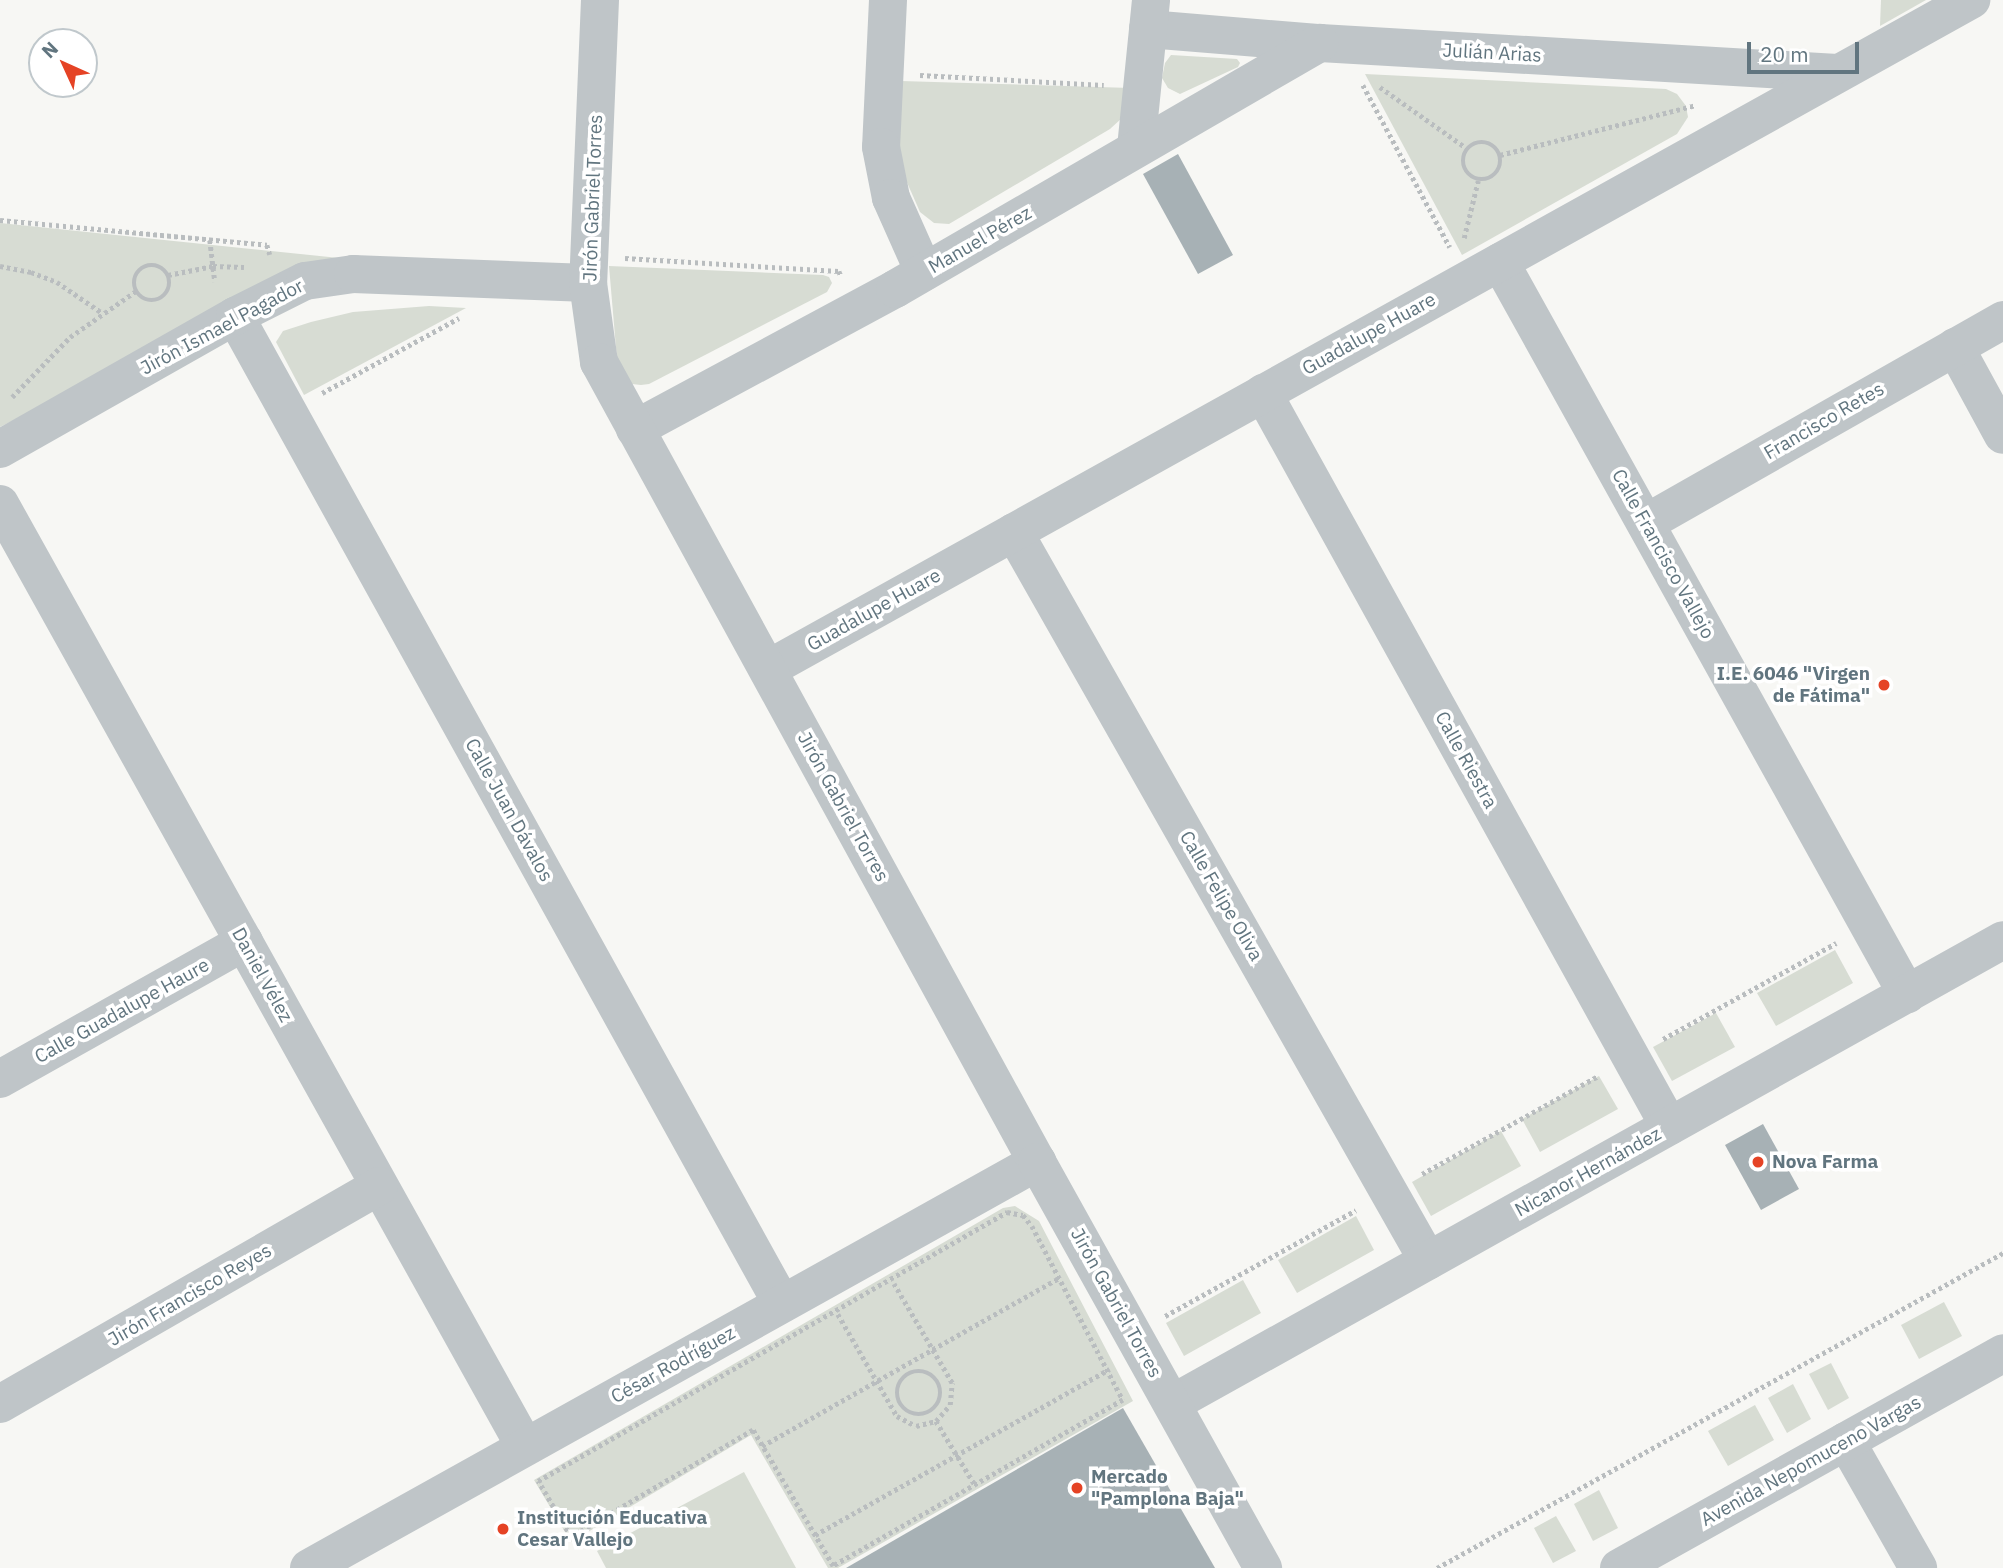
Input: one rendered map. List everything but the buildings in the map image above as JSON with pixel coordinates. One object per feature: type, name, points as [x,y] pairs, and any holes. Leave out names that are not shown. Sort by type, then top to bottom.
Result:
[{"type":"street","points":[[591,0],[600,0]]},
{"type":"street","name":"Jirón Gabriel Torres","points":[[600,0],[589,270],[599,362],[1037,1162],[1263,1568]]},
{"type":"street","points":[[888,0],[881,147],[891,198],[923,272]]},
{"type":"street","name":"Guadalupe Huare","points":[[768,669],[1263,393],[1463,271],[1500,261],[1971,0]]},
{"type":"street","points":[[1136,148],[1150,15]]},
{"type":"street","name":"Julián Arias","points":[[1150,15],[1339,52],[1837,74]]},
{"type":"street","name":"Manuel Pérez","points":[[635,429],[923,272],[1136,148],[1339,52]]},
{"type":"street","name":"Calle Francisco Vallejo","points":[[1500,261],[1907,994]]},
{"type":"street","name":"Jirón Ismael Pagador","points":[[0,449],[234,316],[280,283],[353,274],[589,270]]},
{"type":"street","name":"Calle Juan Dávalos","points":[[234,316],[782,1304]]},
{"type":"street","name":"Francisco Retes","points":[[1646,523],[2003,320]]},
{"type":"street","points":[[1955,347],[2003,435]]},
{"type":"street","name":"Calle Riestra","points":[[1263,393],[1669,1126]]},
{"type":"street","name":"Daniel Vélez","points":[[0,503],[525,1447]]},
{"type":"street","name":"Calle Felipe Oliva","points":[[1014,531],[1428,1261]]},
{"type":"street","name":"Nicanor Hernández","points":[[1173,1403],[2003,940]]},
{"type":"street","name":"Calle Guadalupe Haure","points":[[0,1079],[244,942]]},
{"type":"street","name":"César Rodríguez","points":[[309,1568],[1037,1162]]},
{"type":"street","name":"Jirón Francisco Reyes","points":[[0,1404],[379,1186]]},
{"type":"street","name":"Avenida Nepomuceno Vargas","points":[[1619,1568],[2003,1353]]},
{"type":"street","points":[[1846,1441],[1918,1568]]},
{"type":"path","points":[[1339,52],[1468,149]]},
{"type":"path","points":[[1339,52],[1463,271]]},
{"type":"path","points":[[885,73],[1142,87]]},
{"type":"path","points":[[1693,96],[1696,118]]},
{"type":"path","points":[[1500,155],[1696,105]]},
{"type":"path","points":[[1478,181],[1463,167],[1463,157],[1468,149],[1476,143],[1486,143],[1500,155]]},
{"type":"path","points":[[1478,181],[1496,174],[1500,155]]},
{"type":"path","points":[[1463,271],[1478,181]]},
{"type":"path","points":[[0,220],[267,246],[280,283]]},
{"type":"path","points":[[0,266],[31,272],[57,282],[102,312]]},
{"type":"path","points":[[168,275],[213,266],[280,283]]},
{"type":"path","points":[[144,267],[162,268],[168,275],[167,293],[160,299],[151,301],[142,298],[135,291],[133,282],[136,273],[144,267]]},
{"type":"path","points":[[589,270],[839,271],[855,310]]},
{"type":"path","points":[[8,403],[42,363],[102,312],[135,291]]},
{"type":"path","points":[[288,412],[467,314]]},
{"type":"path","points":[[815,1535],[1108,1370],[1138,1342],[1388,1192],[1869,925]]},
{"type":"path","points":[[1007,1212],[1016,1212],[1032,1226],[1059,1278],[1124,1400],[833,1566],[753,1430],[571,1537],[537,1481],[1007,1212]]},
{"type":"path","points":[[1437,1568],[2003,1254]]},
{"type":"path","points":[[762,1446],[1059,1278]]},
{"type":"path","points":[[836,1310],[897,1416],[905,1423],[916,1426],[936,1421],[945,1415],[953,1395],[952,1383],[891,1279]]},
{"type":"path","points":[[914,1371],[929,1373],[941,1390],[938,1405],[927,1414],[906,1412],[897,1399],[897,1385],[914,1371]]},
{"type":"path","points":[[936,1421],[975,1485]]},
{"type":"shaded area","points":[[1881,0],[1926,0],[1880,26]]},
{"type":"shaded area","points":[[1171,55],[1237,59],[1240,63],[1238,67],[1180,94],[1168,88],[1162,78],[1165,63]]},
{"type":"shaded area","points":[[1365,74],[1666,89],[1677,94],[1686,106],[1688,117],[1677,134],[1462,255]]},
{"type":"shaded area","points":[[901,81],[1131,88],[1122,118],[1110,129],[949,224],[934,223],[920,212],[902,171],[895,123]]},
{"type":"shaded area","points":[[0,223],[339,258],[0,427]]},
{"type":"shaded area","points":[[609,266],[823,275],[829,277],[832,283],[827,292],[649,384],[641,385],[632,384],[618,371]]},
{"type":"shaded area","points":[[429,306],[466,308],[304,395],[276,342],[283,331],[353,312]]},
{"type":"shaded area","points":[[1835,950],[1853,983],[1776,1026],[1757,993]]},
{"type":"shaded area","points":[[1716,1013],[1735,1047],[1672,1081],[1653,1047]]},
{"type":"shaded area","points":[[1599,1076],[1618,1109],[1540,1152],[1522,1119]]},
{"type":"shaded area","points":[[1501,1131],[1521,1166],[1431,1216],[1412,1182]]},
{"type":"shaded area","points":[[1015,1206],[1039,1221],[1133,1401],[838,1568],[828,1568],[751,1435],[571,1542],[534,1480],[1003,1208]]},
{"type":"shaded area","points":[[1356,1216],[1374,1250],[1297,1293],[1278,1260]]},
{"type":"shaded area","points":[[1243,1280],[1261,1313],[1184,1356],[1166,1323]]},
{"type":"shaded area","points":[[1944,1302],[1962,1336],[1919,1359],[1901,1325]]},
{"type":"shaded area","points":[[1831,1363],[1849,1398],[1828,1410],[1809,1374]]},
{"type":"shaded area","points":[[1793,1384],[1811,1419],[1787,1433],[1768,1398]]},
{"type":"shaded area","points":[[1755,1405],[1774,1440],[1728,1466],[1708,1431]]},
{"type":"shaded area","points":[[744,1472],[796,1568],[606,1568],[597,1551]]},
{"type":"shaded area","points":[[1599,1490],[1618,1528],[1593,1541],[1574,1504]]},
{"type":"shaded area","points":[[1556,1516],[1576,1551],[1553,1563],[1534,1528]]},
{"type":"place","name":"I.E. 6046 \"Virgen de Fátima\"","points":[[1884,685]]},
{"type":"place","name":"Nova Farma","points":[[1758,1162]]},
{"type":"place","name":"Mercado \"Pamplona Baja\"","points":[[1077,1488]]},
{"type":"place","name":"Institución Educativa Cesar Vallejo","points":[[503,1529]]}]
